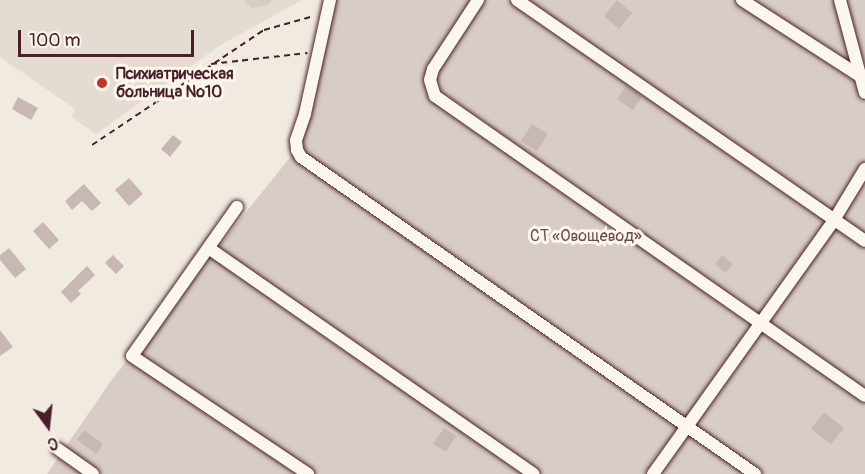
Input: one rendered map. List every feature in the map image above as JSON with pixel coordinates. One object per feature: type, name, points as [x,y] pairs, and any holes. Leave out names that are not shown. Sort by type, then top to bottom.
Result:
[{"type":"street","points":[[330,0],[325,14],[305,114],[296,140],[301,157],[755,474]]},
{"type":"street","points":[[478,0],[433,69],[430,80],[435,96],[760,325],[865,396]]},
{"type":"street","points":[[517,0],[865,241]]},
{"type":"street","points":[[742,0],[860,76]]},
{"type":"street","points":[[840,0],[865,93]]},
{"type":"street","points":[[653,474],[834,220],[865,169]]},
{"type":"street","points":[[237,207],[210,249],[132,356],[308,474]]},
{"type":"street","points":[[210,249],[534,474]]},
{"type":"street","points":[[58,449],[93,474]]},
{"type":"path","points":[[92,145],[264,30],[325,14]]},
{"type":"path","points":[[211,64],[319,51]]},
{"type":"shaded area","name":"Психиатрическая больница №10","points":[[0,0],[302,0],[219,46],[96,134],[72,117],[75,109],[0,57]]},
{"type":"green space","points":[[244,0],[272,0],[268,5],[251,8]]},
{"type":"green space","name":"СТ «Овощевод»","points":[[333,0],[865,0],[865,474],[47,474],[113,378],[300,145]]},
{"type":"building","points":[[617,0],[632,13],[619,29],[604,16]]},
{"type":"building","points":[[626,86],[642,97],[633,110],[617,99]]},
{"type":"building","points":[[18,97],[38,108],[31,120],[12,109]]},
{"type":"building","points":[[532,124],[548,134],[537,151],[521,141]]},
{"type":"building","points":[[173,135],[182,142],[170,157],[161,149]]},
{"type":"building","points":[[129,178],[143,194],[129,206],[115,190]]},
{"type":"building","points":[[84,184],[101,203],[92,211],[82,201],[72,210],[65,201]]},
{"type":"building","points":[[43,222],[59,240],[49,249],[33,231]]},
{"type":"building","points":[[9,248],[26,269],[15,278],[0,260],[0,255]]},
{"type":"building","points":[[113,255],[124,266],[116,274],[105,263]]},
{"type":"building","points":[[722,255],[733,264],[725,273],[715,264]]},
{"type":"building","points":[[87,266],[95,275],[78,291],[81,294],[71,303],[61,292]]},
{"type":"building","points":[[0,330],[13,347],[0,356]]},
{"type":"building","points":[[824,412],[844,428],[831,444],[811,429]]},
{"type":"building","points":[[444,428],[456,436],[446,452],[433,444]]},
{"type":"building","points":[[84,430],[103,444],[96,454],[77,440]]},
{"type":"place","name":"Психиатрическая больница №10","points":[[102,83]]}]
